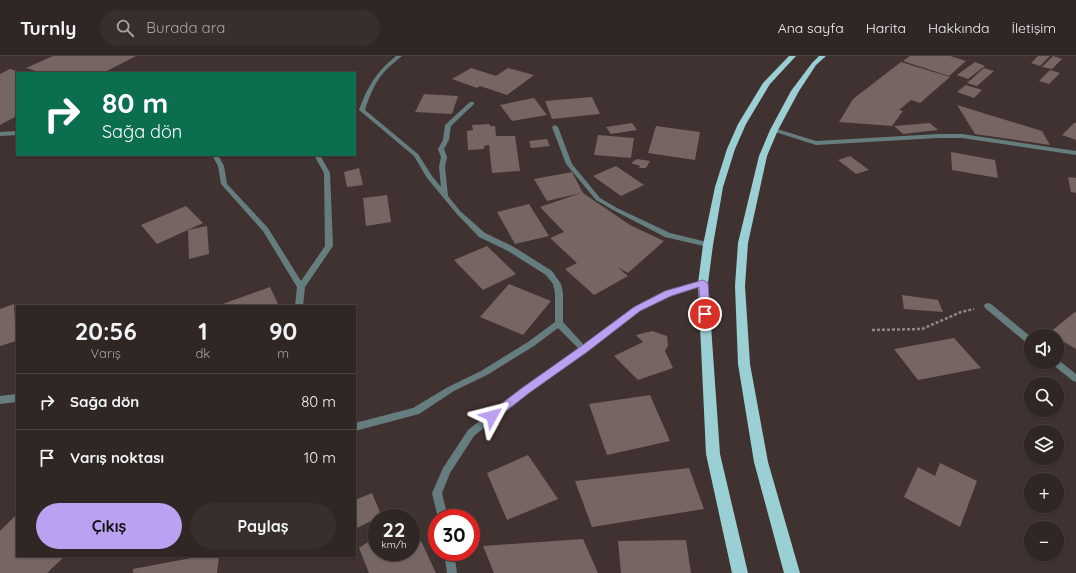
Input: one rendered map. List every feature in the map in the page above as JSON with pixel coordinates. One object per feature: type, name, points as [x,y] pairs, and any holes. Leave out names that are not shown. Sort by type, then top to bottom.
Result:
[{"type":"highway","points":[[740,573],[713,454],[703,283],[708,245],[719,187],[731,149],[742,124],[766,83],[793,56]]},
{"type":"highway","points":[[792,573],[761,462],[744,364],[740,286],[743,243],[763,156],[774,130],[795,91],[814,64],[823,56]]},
{"type":"street","points":[[399,56],[387,65],[373,81],[358,111],[416,155],[429,177],[458,212],[482,235],[511,249],[549,273],[557,284],[559,293],[559,323],[584,350]]},
{"type":"street","points":[[445,196],[442,167],[444,157],[441,149],[446,140],[448,125],[472,103]]},
{"type":"street","points":[[555,127],[569,164],[598,199],[668,235],[708,245]]},
{"type":"street","points":[[774,130],[816,143],[962,136],[1076,153]]},
{"type":"street","points":[[0,134],[16,133]]},
{"type":"street","points":[[216,156],[221,166],[224,184],[266,230],[301,287]]},
{"type":"street","points":[[299,305],[301,287],[329,246],[326,173],[318,156]]},
{"type":"street","points":[[441,509],[437,493],[454,457],[471,433],[525,390],[584,350],[637,309],[668,294],[703,283]]},
{"type":"street","points":[[988,306],[1024,336]]},
{"type":"street","points":[[356,427],[416,411],[451,389],[484,373],[531,344],[559,323]]},
{"type":"street","points":[[1064,369],[1076,379]]},
{"type":"street","points":[[0,400],[16,398]]},
{"type":"street","points":[[450,561],[452,573]]},
{"type":"path","points":[[872,330],[922,329],[962,312],[988,306]]},
{"type":"building","points":[[53,56],[136,56],[105,72],[40,72],[26,68]]},
{"type":"building","points":[[910,56],[950,56],[966,61],[949,76],[903,61]]},
{"type":"building","points":[[1038,56],[1050,56],[1040,66],[1031,63]]},
{"type":"building","points":[[1053,56],[1062,59],[1052,69],[1042,67]]},
{"type":"building","points":[[901,62],[950,77],[920,103],[911,100],[899,110],[903,111],[892,126],[839,122],[853,99]]},
{"type":"building","points":[[975,62],[985,66],[968,79],[957,75]]},
{"type":"building","points":[[471,68],[496,76],[508,68],[534,75],[507,95],[480,86],[477,88],[452,79]]},
{"type":"building","points":[[984,68],[994,71],[977,86],[967,83]]},
{"type":"building","points":[[10,69],[19,72],[16,72],[16,117],[0,125],[0,74]]},
{"type":"building","points":[[1050,70],[1060,73],[1049,84],[1039,81]]},
{"type":"building","points":[[966,85],[982,90],[974,98],[957,92]]},
{"type":"building","points":[[424,94],[458,96],[452,114],[415,112]]},
{"type":"building","points":[[592,97],[600,114],[552,119],[545,101]]},
{"type":"building","points":[[534,98],[547,115],[512,121],[500,105]]},
{"type":"building","points":[[957,105],[1042,131],[1050,145],[975,134]]},
{"type":"building","points":[[632,123],[637,130],[611,134],[606,127]]},
{"type":"building","points":[[930,123],[938,130],[903,134],[894,126]]},
{"type":"building","points":[[1074,123],[1076,123],[1076,140],[1062,135]]},
{"type":"building","points":[[490,124],[490,126],[495,126],[496,136],[515,136],[520,171],[492,173],[489,145],[484,146],[484,149],[468,150],[467,131],[473,130],[472,125]]},
{"type":"building","points":[[656,126],[700,132],[695,160],[648,153]]},
{"type":"building","points":[[598,135],[634,138],[631,158],[594,155]]},
{"type":"building","points":[[547,139],[550,146],[531,148],[529,141]]},
{"type":"building","points":[[951,152],[995,160],[998,178],[952,170]]},
{"type":"building","points":[[850,156],[869,170],[856,174],[838,160]]},
{"type":"building","points":[[637,159],[650,161],[646,168],[639,168],[640,166],[631,163]]},
{"type":"building","points":[[616,166],[644,185],[621,196],[593,176]]},
{"type":"building","points":[[359,168],[363,185],[347,187],[344,172]]},
{"type":"building","points":[[572,172],[583,193],[630,225],[664,241],[628,273],[617,267],[628,276],[594,295],[565,269],[577,263],[550,238],[564,232],[540,207],[581,193],[547,201],[534,179]]},
{"type":"building","points":[[1068,177],[1076,178],[1076,193],[1071,192]]},
{"type":"building","points":[[387,195],[391,222],[366,226],[363,198]]},
{"type":"building","points":[[529,204],[549,236],[515,244],[497,212]]},
{"type":"building","points":[[186,206],[203,223],[157,244],[141,225]]},
{"type":"building","points":[[207,226],[209,254],[189,259],[188,230]]},
{"type":"building","points":[[487,246],[516,274],[483,290],[454,260]]},
{"type":"building","points":[[509,284],[551,301],[523,335],[480,317]]},
{"type":"building","points":[[270,287],[279,305],[220,305]]},
{"type":"building","points":[[902,295],[938,300],[943,312],[904,309]]},
{"type":"building","points":[[14,304],[16,341],[0,346],[0,309]]},
{"type":"building","points":[[1075,312],[1076,349],[1064,342],[1064,329],[1054,329]]},
{"type":"building","points":[[652,331],[667,336],[668,346],[665,351],[673,368],[638,380],[614,356],[643,342],[636,335]]},
{"type":"building","points":[[954,338],[981,368],[918,380],[894,349]]},
{"type":"building","points":[[650,395],[670,441],[607,455],[589,404]]},
{"type":"building","points":[[528,455],[558,499],[507,520],[487,473]]},
{"type":"building","points":[[940,463],[977,481],[960,527],[904,497],[918,467],[935,476]]},
{"type":"building","points":[[689,468],[704,509],[592,527],[575,481]]},
{"type":"building","points":[[372,493],[379,509],[368,509],[368,522],[356,528],[356,500]]},
{"type":"building","points":[[16,515],[16,557],[64,557],[47,573],[0,573],[0,531]]},
{"type":"building","points":[[583,539],[598,573],[494,573],[483,546]]},
{"type":"building","points":[[686,540],[691,573],[621,573],[618,541]]},
{"type":"building","points":[[421,541],[428,556],[428,561],[430,561],[436,573],[369,573],[359,548],[368,542],[368,561],[420,561]]},
{"type":"building","points":[[197,557],[219,557],[217,573],[133,573],[133,569]]},
{"type":"route","points":[[492,416],[525,390],[584,350],[637,309],[668,294],[703,283],[705,314]]}]
